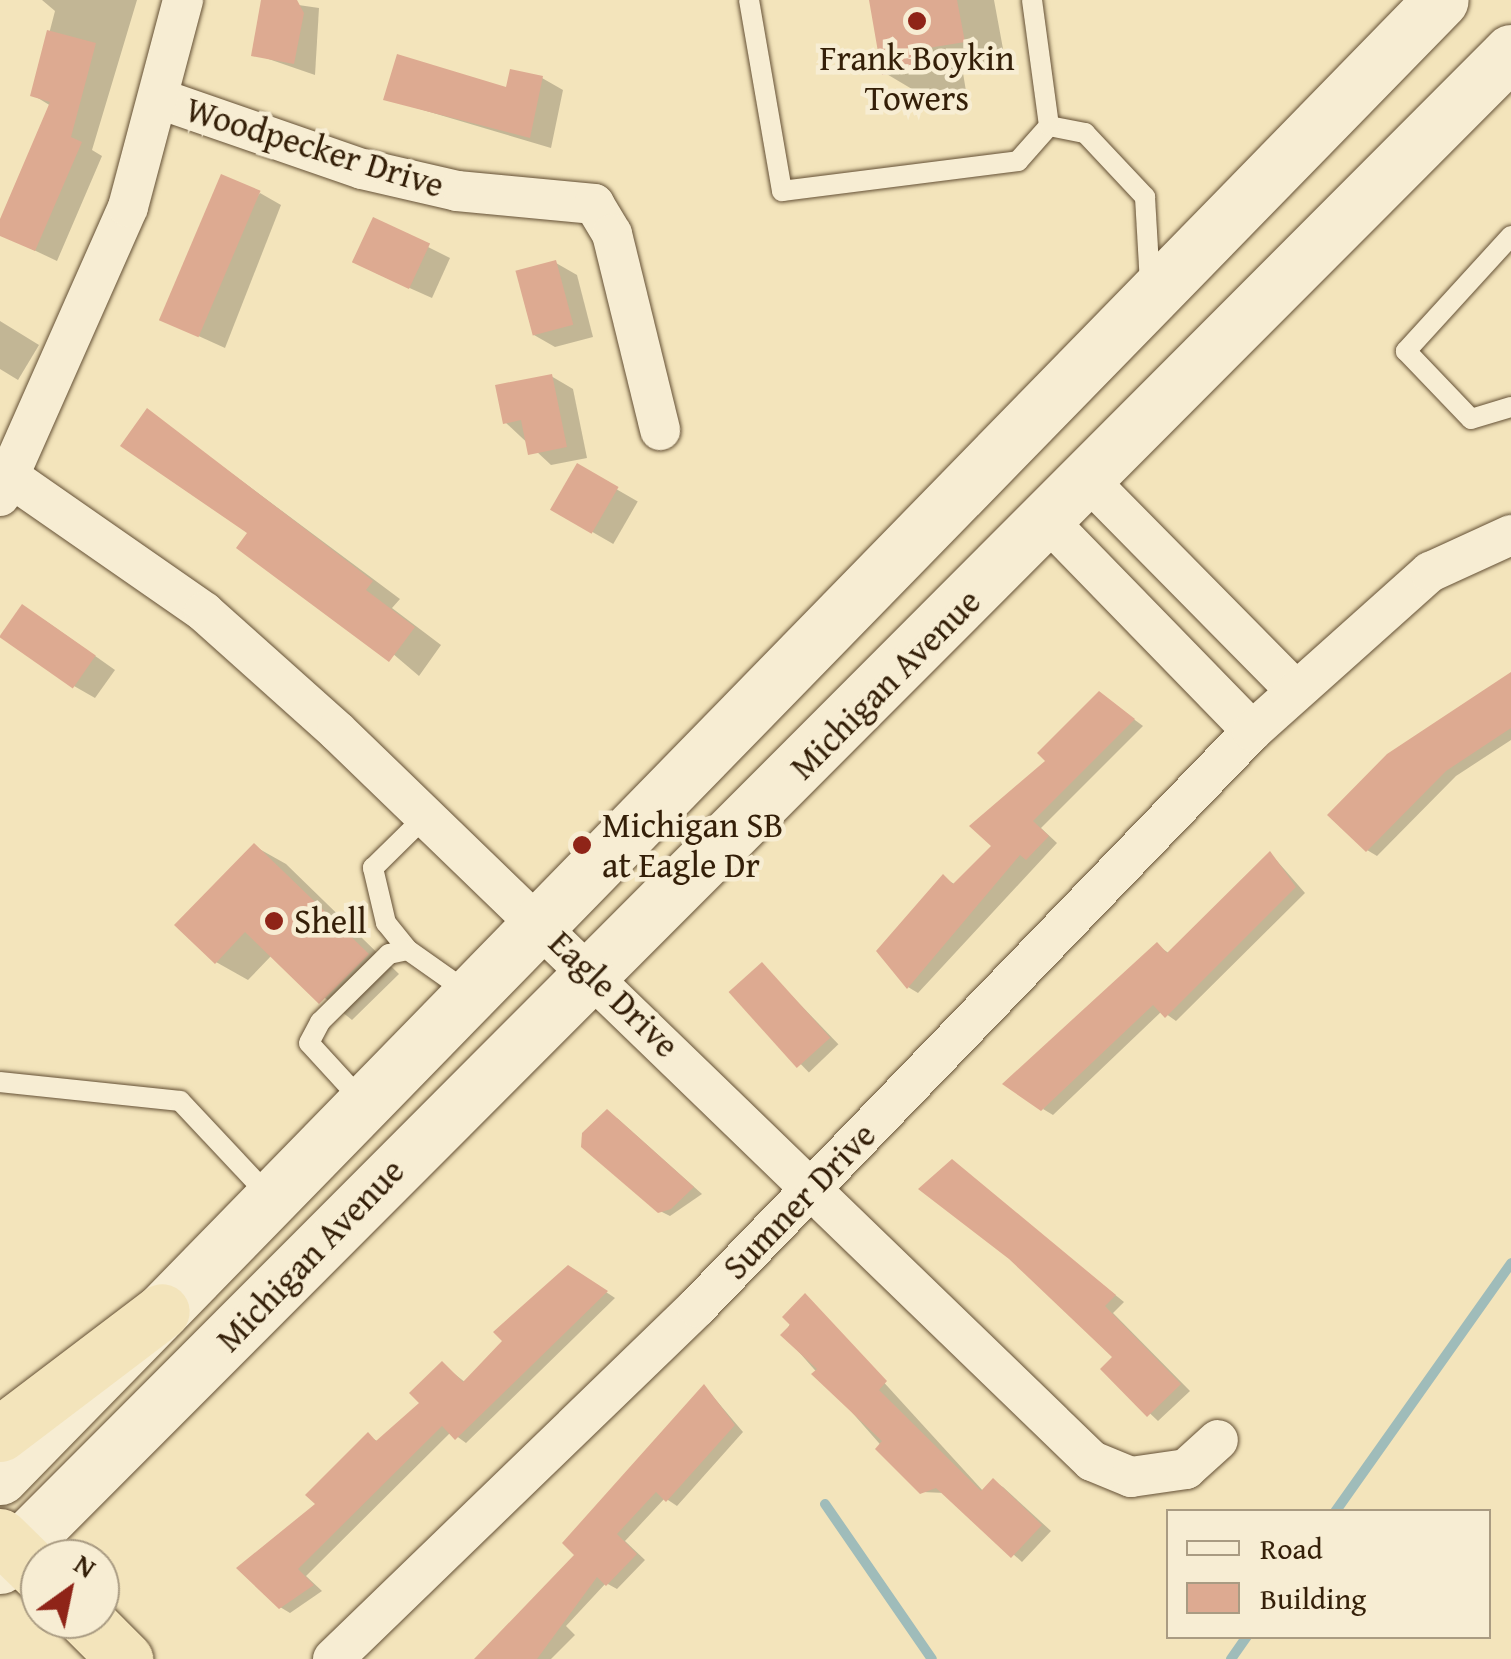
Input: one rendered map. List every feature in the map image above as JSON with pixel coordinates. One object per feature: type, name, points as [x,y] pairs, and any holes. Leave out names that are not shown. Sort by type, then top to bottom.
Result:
[{"type":"highway","points":[[0,1434],[162,1311]]},
{"type":"highway","points":[[105,1639],[125,1659]]},
{"type":"main road","name":"Michigan Avenue","points":[[0,1477],[543,925],[1149,294],[1441,0]]},
{"type":"main road","name":"Michigan Avenue","points":[[14,1557],[1089,481],[1511,52]]},
{"type":"street","points":[[3,481],[128,207],[160,99],[183,0]]},
{"type":"street","name":"Woodpecker Drive","points":[[160,99],[362,169],[456,191],[594,204],[612,234],[660,430]]},
{"type":"street","name":"Eagle Drive","points":[[3,481],[204,612],[596,975],[1092,1462],[1131,1477],[1186,1469],[1218,1440]]},
{"type":"street","points":[[1089,481],[1296,690]]},
{"type":"street","points":[[1048,521],[1252,731]]},
{"type":"street","name":"Sumner Drive","points":[[334,1659],[813,1186],[1252,731],[1430,572],[1511,535]]},
{"type":"lane","points":[[749,0],[782,190],[1018,161],[1049,126],[1032,0]]},
{"type":"lane","points":[[1049,126],[1084,133],[1144,197],[1149,294]]},
{"type":"lane","points":[[1511,236],[1406,351],[1471,419],[1511,407]]},
{"type":"lane","points":[[427,815],[373,868],[386,923],[408,950],[473,996]]},
{"type":"lane","points":[[366,1104],[309,1043],[351,990],[389,954],[408,950]]},
{"type":"lane","points":[[0,1082],[180,1101],[272,1199]]},
{"type":"building","points":[[261,0],[297,0],[304,13],[294,64],[251,56]]},
{"type":"building","name":"Frank Boykin Towers","points":[[869,0],[957,0],[965,42],[922,49],[925,68],[882,75]]},
{"type":"building","points":[[47,30],[96,43],[71,137],[82,142],[35,251],[0,236],[0,219],[50,102],[30,96]]},
{"type":"building","points":[[397,54],[506,87],[510,69],[543,76],[530,138],[383,100]]},
{"type":"building","points":[[221,174],[261,191],[198,337],[159,320]]},
{"type":"building","points":[[373,217],[430,244],[409,289],[352,262]]},
{"type":"building","points":[[556,260],[573,325],[533,336],[515,271]]},
{"type":"building","points":[[552,374],[567,447],[528,455],[521,420],[503,424],[495,385]]},
{"type":"building","points":[[147,408],[373,581],[366,590],[415,627],[389,662],[236,548],[247,533],[120,446]]},
{"type":"building","points":[[577,463],[619,487],[592,534],[550,510]]},
{"type":"building","points":[[22,604],[96,656],[73,688],[0,637]]},
{"type":"building","points":[[1511,672],[1511,728],[1446,771],[1366,852],[1327,815],[1387,754]]},
{"type":"building","points":[[1099,691],[1135,719],[1033,821],[1049,836],[1026,860],[1020,855],[907,989],[876,951],[943,874],[953,884],[991,846],[969,826],[1045,761],[1037,753]]},
{"type":"building","points":[[254,843],[369,954],[319,1004],[245,932],[215,964],[174,925]]},
{"type":"building","points":[[1270,851],[1296,887],[1165,1018],[1153,1005],[1041,1111],[1002,1084],[1157,942],[1167,953]]},
{"type":"building","points":[[762,962],[830,1038],[797,1068],[729,992]]},
{"type":"building","points":[[607,1109],[694,1187],[671,1209],[658,1213],[581,1147],[582,1133]]},
{"type":"building","points":[[952,1159],[1116,1295],[1105,1306],[1181,1384],[1147,1417],[1100,1369],[1112,1357],[1009,1259],[918,1189]]},
{"type":"building","points":[[568,1265],[608,1291],[455,1440],[442,1426],[298,1569],[314,1585],[279,1609],[236,1568],[315,1504],[305,1495],[368,1432],[376,1441],[419,1403],[409,1393],[442,1361],[463,1382],[502,1341],[493,1332]]},
{"type":"building","points":[[805,1293],[887,1381],[879,1390],[981,1491],[993,1478],[1042,1525],[1011,1558],[936,1488],[920,1494],[875,1449],[882,1441],[811,1374],[817,1369],[780,1335],[790,1325],[782,1317]]},
{"type":"building","points":[[704,1384],[735,1425],[666,1502],[656,1492],[617,1534],[637,1554],[606,1586],[597,1577],[537,1659],[474,1659],[574,1555],[562,1543]]},
{"type":"waterway","points":[[1337,1509],[1511,1263]]},
{"type":"waterway","points":[[825,1504],[932,1659]]},
{"type":"waterway","points":[[1231,1659],[1245,1639]]},
{"type":"place","name":"Frank Boykin Towers","points":[[917,21]]},
{"type":"place","name":"Michigan SB at Eagle Dr","points":[[582,845]]},
{"type":"place","name":"Shell","points":[[274,921]]}]
